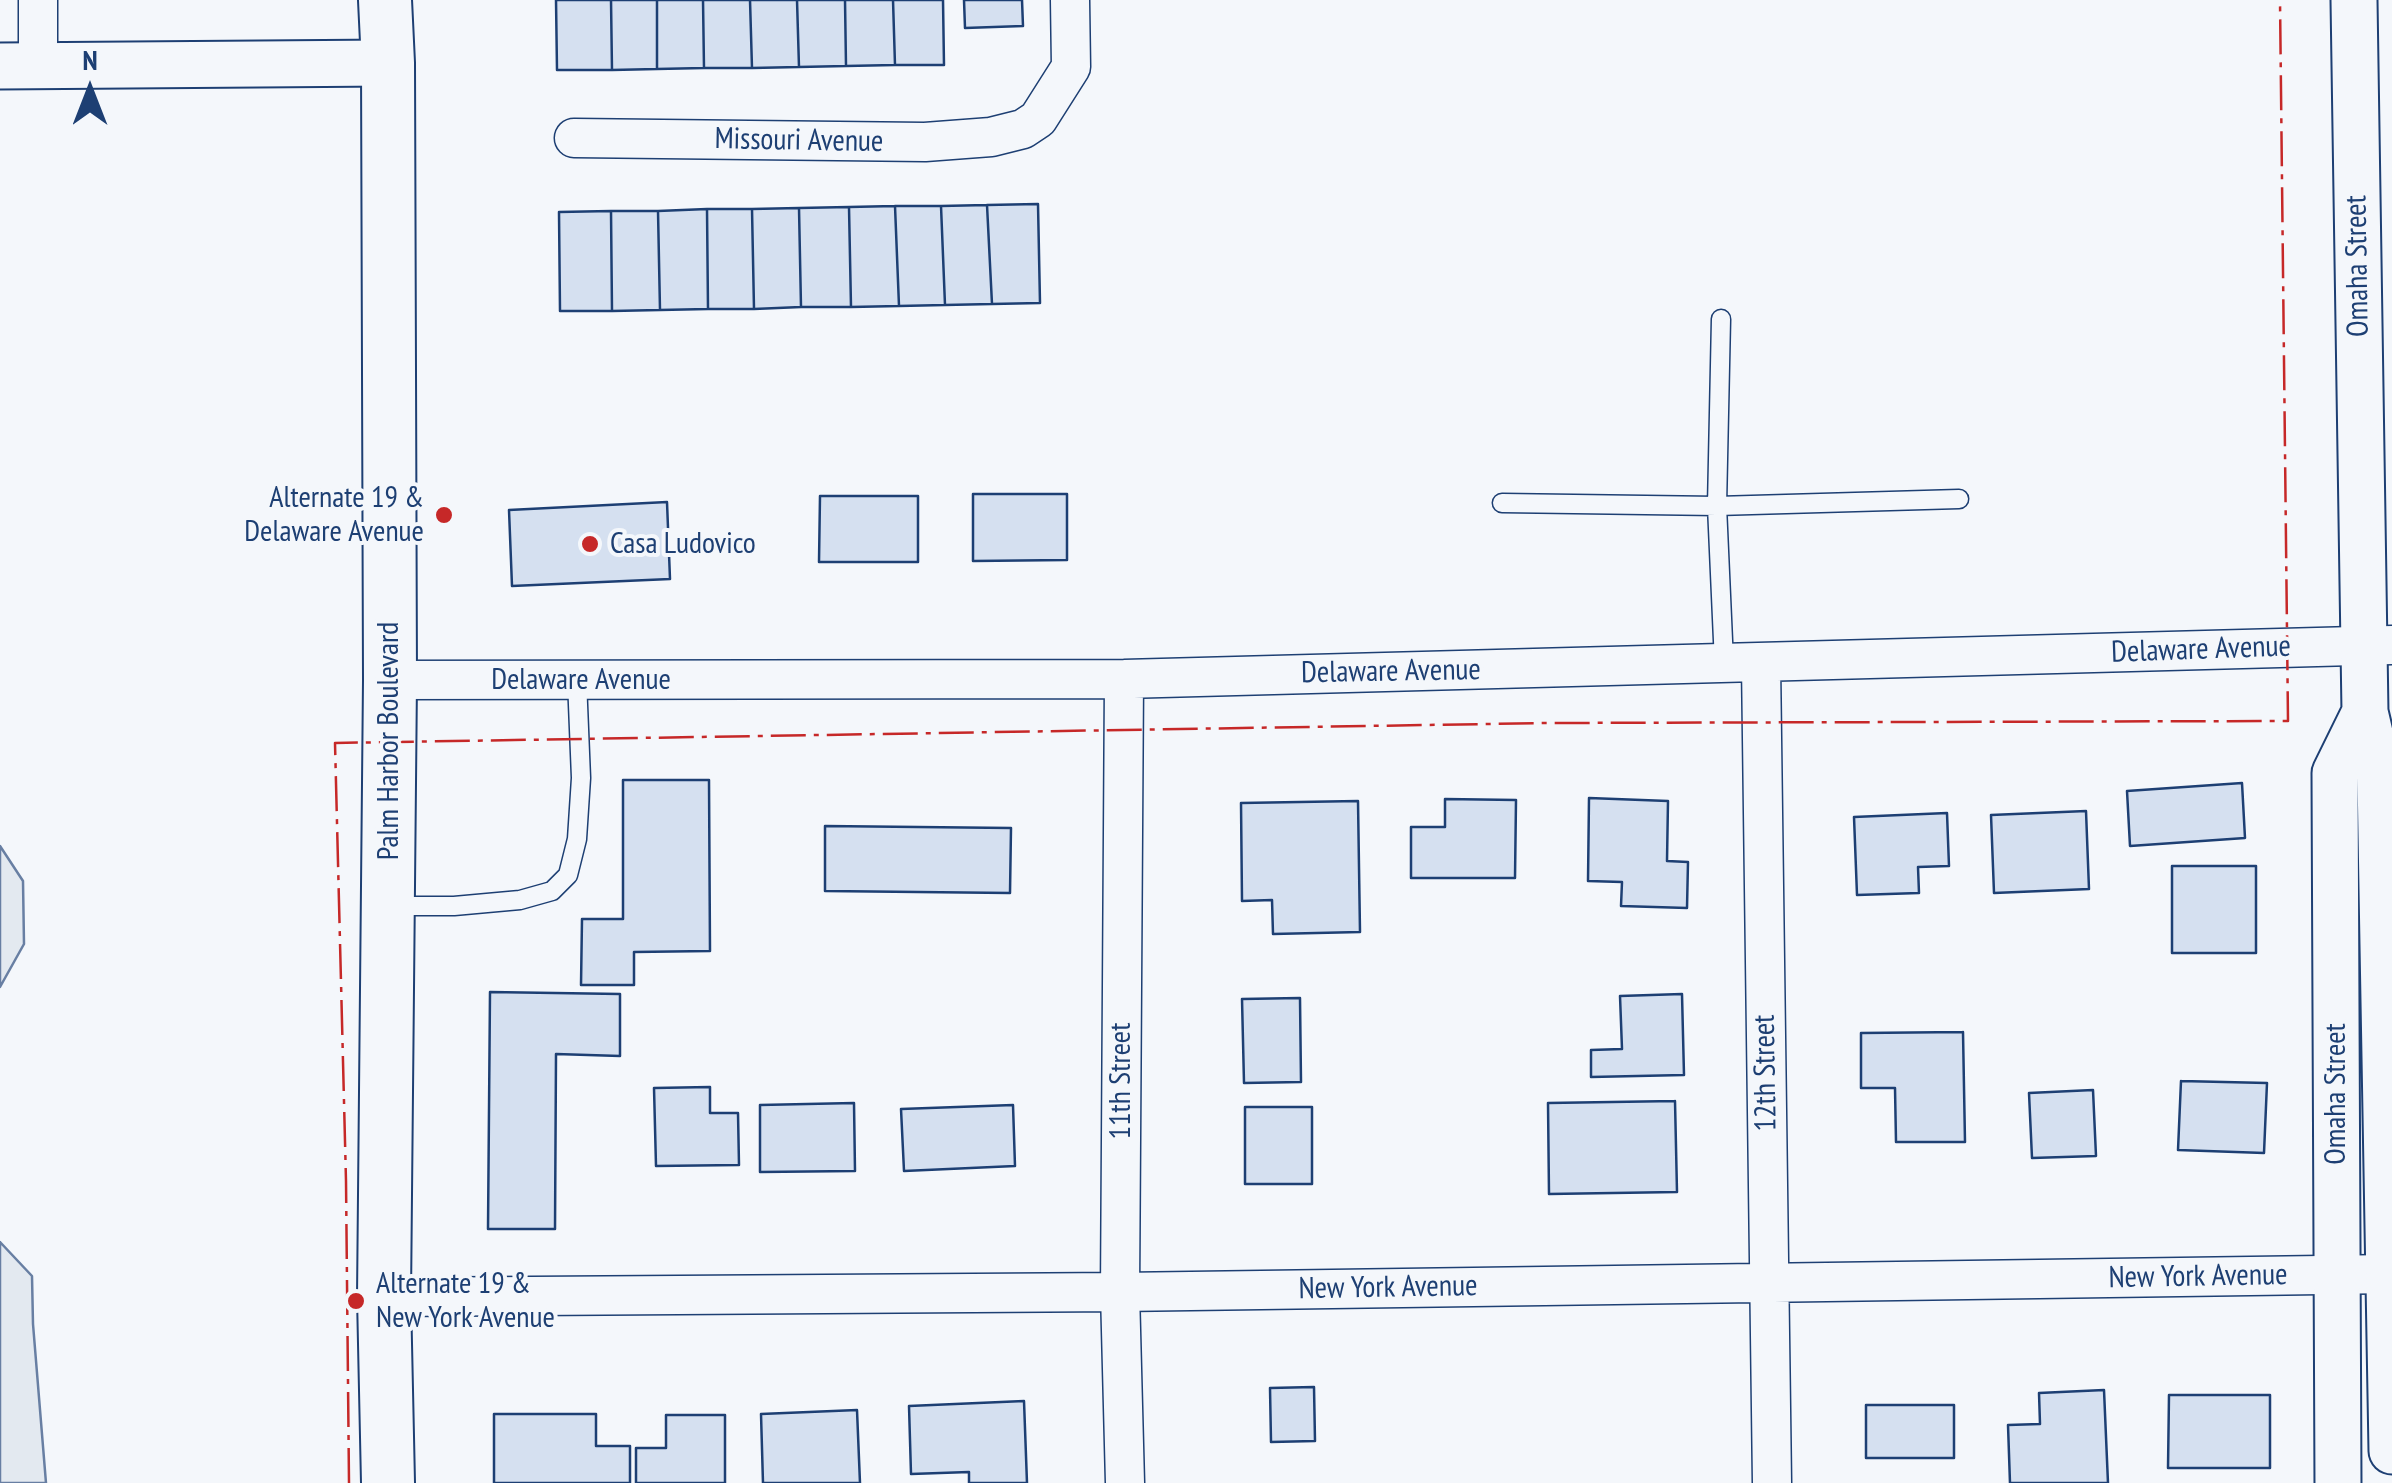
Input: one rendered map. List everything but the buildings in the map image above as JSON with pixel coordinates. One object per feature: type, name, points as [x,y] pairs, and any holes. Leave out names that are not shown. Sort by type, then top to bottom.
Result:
[{"type":"main road","name":"Palm Harbor Boulevard","points":[[384,0],[388,63],[390,680],[384,1296],[388,1483]]},
{"type":"street","points":[[38,0],[19,66],[388,63]]},
{"type":"street","name":"Missouri Avenue","points":[[574,138],[926,142],[991,137],[1023,129],[1038,118],[1071,67],[1070,0]]},
{"type":"street","name":"Omaha Street","points":[[2338,1483],[2335,773],[2365,712],[2378,645],[2354,0]]},
{"type":"street","name":"Delaware Avenue","points":[[390,680],[1124,679],[2378,645]]},
{"type":"street","name":"12th Street","points":[[1743,663],[1769,1284],[1772,1483]]},
{"type":"street","name":"11th Street","points":[[1124,679],[1120,1292],[1125,1483]]},
{"type":"street","name":"Omaha Street","points":[[2365,712],[2380,776],[2392,1450]]},
{"type":"street","name":"New York Avenue","points":[[384,1296],[1120,1292],[2390,1274]]},
{"type":"lane","points":[[1721,320],[1716,506],[1743,663]]},
{"type":"lane","points":[[1502,502],[1716,506],[1959,498]]},
{"type":"lane","points":[[388,906],[520,900],[552,892],[568,875],[577,839],[580,778],[577,680]]},
{"type":"shaded area","points":[[0,846],[23,881],[24,944],[0,987]]},
{"type":"shaded area","points":[[0,1242],[32,1276],[46,1483],[0,1483]]},
{"type":"power","points":[[349,1483],[335,743],[1546,723],[2288,721],[2280,0]]},
{"type":"place","name":"Alternate 19 & Delaware Avenue","points":[[444,515]]},
{"type":"place","name":"Casa Ludovico","points":[[590,544]]},
{"type":"place","name":"Alternate 19 & New York Avenue","points":[[356,1301]]}]
